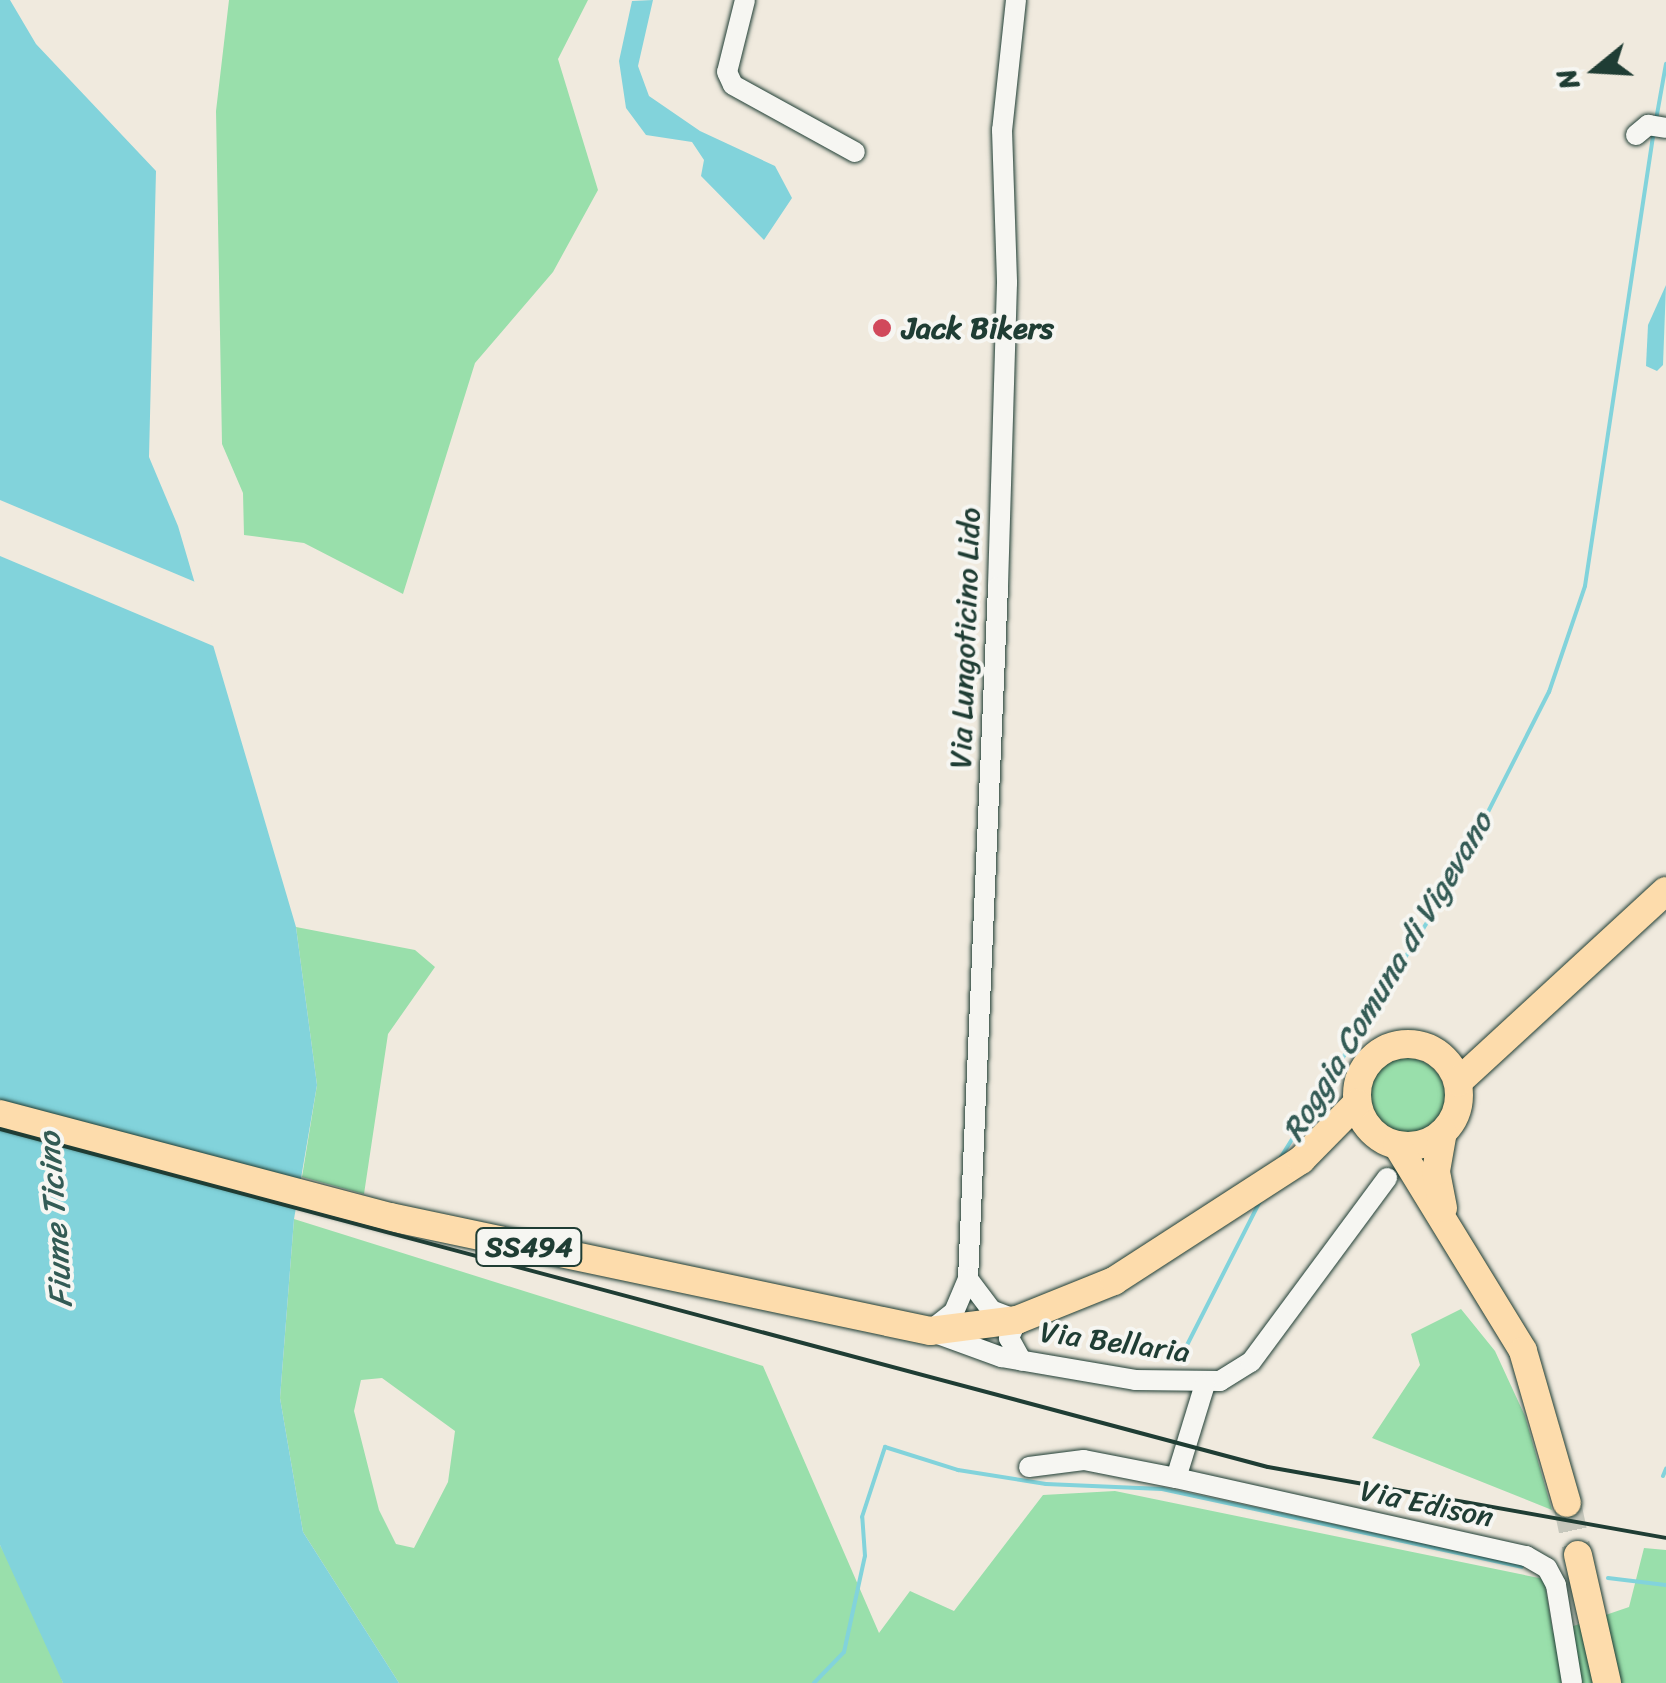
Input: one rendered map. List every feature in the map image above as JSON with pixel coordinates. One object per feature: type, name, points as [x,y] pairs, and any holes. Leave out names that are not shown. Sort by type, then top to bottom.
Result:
[{"type":"main road","name":"SS494","points":[[1458,1082],[1666,891]]},
{"type":"main road","name":"SS494","points":[[1302,1160],[1358,1102],[1362,1071],[1380,1052],[1407,1043],[1435,1050],[1473,1046],[1548,1001]]},
{"type":"main road","points":[[1435,1050],[1458,1082],[1458,1110],[1443,1133],[1436,1171],[1450,1234]]},
{"type":"main road","points":[[1358,1102],[1450,1234],[1523,1351],[1567,1502]]},
{"type":"main road","name":"SS494","points":[[0,1114],[330,1203],[930,1331],[1008,1321],[1114,1281],[1302,1160],[1352,1139],[1389,1142],[1443,1133]]},
{"type":"main road","points":[[1578,1554],[1608,1683]]},
{"type":"street","points":[[745,0],[727,72],[734,85],[855,152]]},
{"type":"street","name":"Via Lungoticino Lido","points":[[968,1279],[998,586],[1006,282],[1002,130],[1016,0]]},
{"type":"street","name":"Via Bellaria","points":[[1008,1321],[1012,1359],[1205,1384],[1250,1362],[1386,1178]]},
{"type":"street","points":[[968,1279],[991,1310],[1008,1321]]},
{"type":"street","points":[[930,1331],[954,1312],[968,1279]]},
{"type":"street","points":[[930,1331],[1012,1359]]},
{"type":"street","points":[[1176,1478],[1205,1384]]},
{"type":"street","name":"Via Edison","points":[[1028,1467],[1084,1460],[1526,1556],[1547,1568],[1556,1585],[1572,1683]]},
{"type":"green space","points":[[229,0],[588,0],[558,59],[598,190],[553,272],[475,363],[403,594],[304,543],[244,535],[243,493],[222,444],[216,111]]},
{"type":"green space","points":[[296,927],[415,950],[435,967],[388,1034],[364,1194],[302,1177],[317,1085]]},
{"type":"green space","points":[[1407,1058],[1434,1069],[1445,1096],[1434,1123],[1407,1134],[1380,1123],[1369,1096],[1380,1069]]},
{"type":"green space","points":[[294,1219],[763,1366],[879,1633],[910,1591],[954,1611],[1043,1495],[1115,1491],[1544,1579],[1553,1633],[1629,1607],[1644,1548],[1666,1550],[1666,1683],[399,1683],[303,1532],[280,1398]],"holes":[[[382,1378],[455,1431],[448,1482],[414,1548],[396,1544],[379,1510],[354,1411],[361,1380]]]},
{"type":"green space","points":[[1461,1309],[1495,1351],[1525,1416],[1552,1510],[1372,1438],[1420,1365],[1411,1334]]},
{"type":"green space","points":[[0,1545],[40,1619],[63,1683],[0,1683]]},
{"type":"water","name":"Fiume Ticino","points":[[0,0],[10,0],[36,44],[156,171],[149,457],[178,526],[296,927],[317,1085],[294,1219],[280,1398],[303,1532],[399,1683],[63,1683],[0,1545]]},
{"type":"water","points":[[653,0],[638,66],[649,96],[700,131],[775,166],[792,198],[764,240],[701,176],[704,160],[692,142],[646,135],[626,108],[619,61],[632,1]]},
{"type":"water","points":[[1666,285],[1663,365],[1657,371],[1646,366],[1648,325]]},
{"type":"pier","points":[[0,500],[200,584],[218,648],[0,556]]},
{"type":"waterway","name":"Roggia Comuna di Vigevano","points":[[1656,120],[1666,64]]},
{"type":"waterway","name":"Roggia Comuna di Vigevano","points":[[1281,1157],[1455,877],[1549,692],[1585,586],[1653,135]]},
{"type":"waterway","name":"Roggia Comuna di Vigevano","points":[[1183,1353],[1260,1201]]},
{"type":"waterway","name":"Roggia Comuna di Vigevano","points":[[814,1683],[844,1652],[865,1556],[862,1517],[885,1447],[958,1470],[1046,1484],[1162,1489],[1522,1567]]},
{"type":"waterway","points":[[1663,1476],[1666,1469]]},
{"type":"waterway","name":"Roggia Comuna di Vigevano","points":[[1608,1578],[1666,1585]]},
{"type":"tunnel","points":[[1567,1503],[1578,1555]]},
{"type":"railway","points":[[0,1129],[1268,1467],[1666,1538]]},
{"type":"place","name":"Jack Bikers","points":[[882,328]]}]
